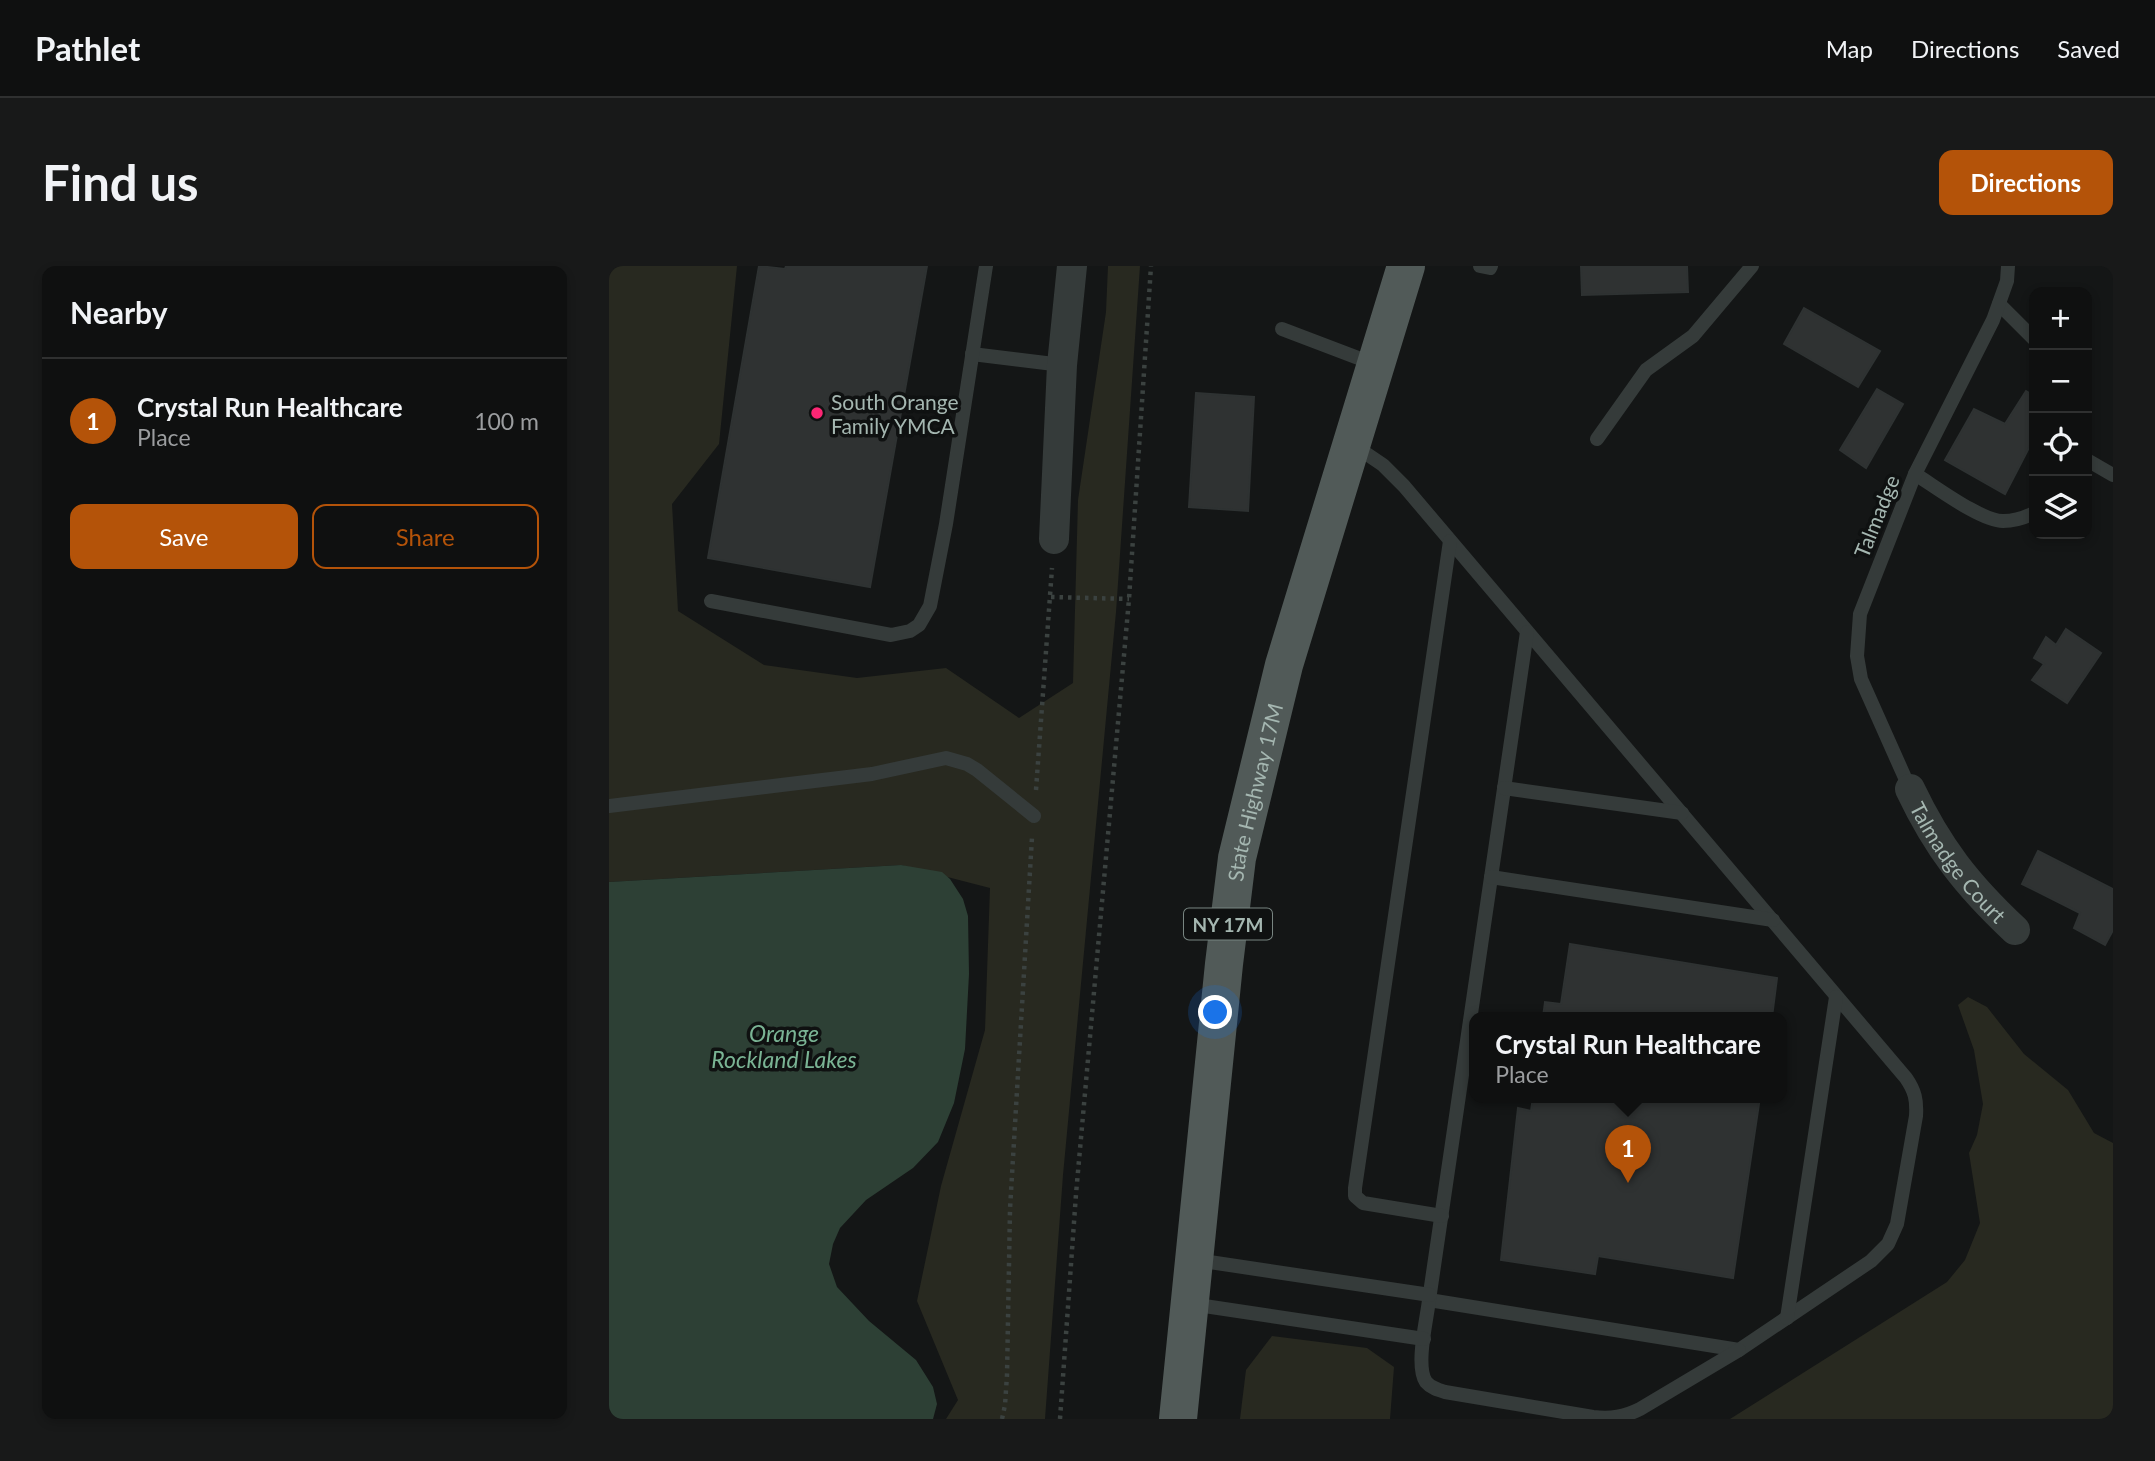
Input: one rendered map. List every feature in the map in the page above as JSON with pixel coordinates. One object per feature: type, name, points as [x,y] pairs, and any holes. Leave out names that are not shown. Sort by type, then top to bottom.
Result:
[{"type":"main road","name":"State Highway 17M","points":[[1178,1419],[1237,859],[1284,665],[1406,266]]},
{"type":"street","points":[[1054,539],[1062,365],[1072,266]]},
{"type":"street","name":"Talmadge Court","points":[[1909,789],[1948,858],[1981,898],[2015,930]]},
{"type":"lane","points":[[711,601],[891,635],[910,631],[919,625],[930,606],[938,565],[986,266]]},
{"type":"lane","points":[[1480,266],[1491,266]]},
{"type":"lane","points":[[1597,439],[1646,370],[1693,336],[1752,266]]},
{"type":"lane","name":"Talmadge","points":[[1909,789],[1861,679],[1857,656],[1860,614],[1915,474],[1993,320],[2007,281],[2008,266]]},
{"type":"lane","points":[[1999,304],[2029,334]]},
{"type":"lane","points":[[1282,328],[1375,364]]},
{"type":"lane","points":[[972,355],[1062,365]]},
{"type":"lane","points":[[1350,443],[1365,451],[1397,479],[1914,1089],[1917,1101],[1916,1116],[1894,1234],[1871,1261],[1739,1350],[1629,1415],[1612,1419],[1593,1418],[1434,1389],[1426,1382],[1422,1372],[1424,1339],[1469,1029]]},
{"type":"lane","points":[[2092,463],[2113,475]]},
{"type":"lane","points":[[1915,474],[1978,513],[2000,521],[2021,520],[2029,516]]},
{"type":"lane","points":[[1442,1216],[1363,1203],[1355,1196],[1355,1188],[1450,541]]},
{"type":"lane","points":[[1471,1012],[1527,632]]},
{"type":"lane","points":[[609,806],[872,774],[946,758],[977,770],[1034,816]]},
{"type":"lane","points":[[1504,788],[1682,813]]},
{"type":"lane","points":[[1491,877],[1773,920]]},
{"type":"lane","points":[[1787,1318],[1836,997]]},
{"type":"lane","points":[[1194,1259],[1739,1350]]},
{"type":"lane","points":[[1190,1303],[1424,1339]]},
{"type":"path","points":[[1060,1419],[1076,1194],[1129,599],[1151,266]]},
{"type":"path","points":[[1002,1419],[1007,1375],[1012,1168],[1054,539]]},
{"type":"path","points":[[1051,597],[1129,599]]},
{"type":"shaded area","points":[[609,266],[737,266],[719,444],[672,504],[678,611],[764,665],[857,678],[946,668],[1019,718],[1073,683],[1078,500],[1106,312],[1108,266],[1140,266],[1116,612],[1063,1175],[1045,1419],[946,1419],[958,1400],[917,1301],[941,1186],[985,1030],[990,888],[901,865],[609,882]]},
{"type":"shaded area","points":[[1968,997],[1987,1007],[2024,1054],[2068,1090],[2094,1133],[2113,1143],[2113,1419],[1730,1419],[1947,1282],[1965,1260],[1980,1223],[1969,1153],[1977,1135],[1983,1104],[1974,1050],[1958,1005]]},
{"type":"shaded area","points":[[1272,1336],[1367,1348],[1394,1367],[1390,1419],[1240,1419],[1246,1370]]},
{"type":"water","name":"Orange Rockland Lakes","points":[[901,865],[942,872],[963,899],[968,916],[969,974],[965,1049],[954,1103],[938,1142],[913,1168],[866,1200],[840,1228],[829,1264],[837,1287],[869,1321],[916,1360],[933,1387],[937,1404],[933,1419],[609,1419],[609,882]]},
{"type":"building","name":"South Orange Family YMCA","points":[[759,266],[785,269],[786,266],[927,266],[870,587],[708,558]]},
{"type":"building","points":[[1581,266],[1687,266],[1688,292],[1582,295]]},
{"type":"building","points":[[1804,308],[1880,351],[1858,387],[1784,344]]},
{"type":"building","points":[[1877,389],[1903,404],[1866,468],[1840,450]]},
{"type":"building","points":[[2026,391],[2029,393],[2029,448],[2005,494],[1945,460],[1974,409],[2005,424]]},
{"type":"building","points":[[1196,393],[1254,397],[1248,511],[1189,507]]},
{"type":"building","points":[[2066,629],[2101,653],[2067,703],[2032,680],[2044,664],[2034,658],[2046,637],[2056,645]]},
{"type":"building","points":[[2038,851],[2113,889],[2113,930],[2105,945],[2074,928],[2080,913],[2022,884]]},
{"type":"building","points":[[1570,944],[1777,978],[1773,1012],[1544,1012],[1545,1002],[1561,1004]]},
{"type":"building","points":[[1532,1103],[1759,1103],[1733,1278],[1598,1256],[1595,1274],[1501,1260],[1518,1108],[1531,1111]]},
{"type":"place","name":"South Orange Family YMCA","points":[[817,413]]},
{"type":"place","name":"Crystal Run Healthcare","points":[[1628,1183]]}]
